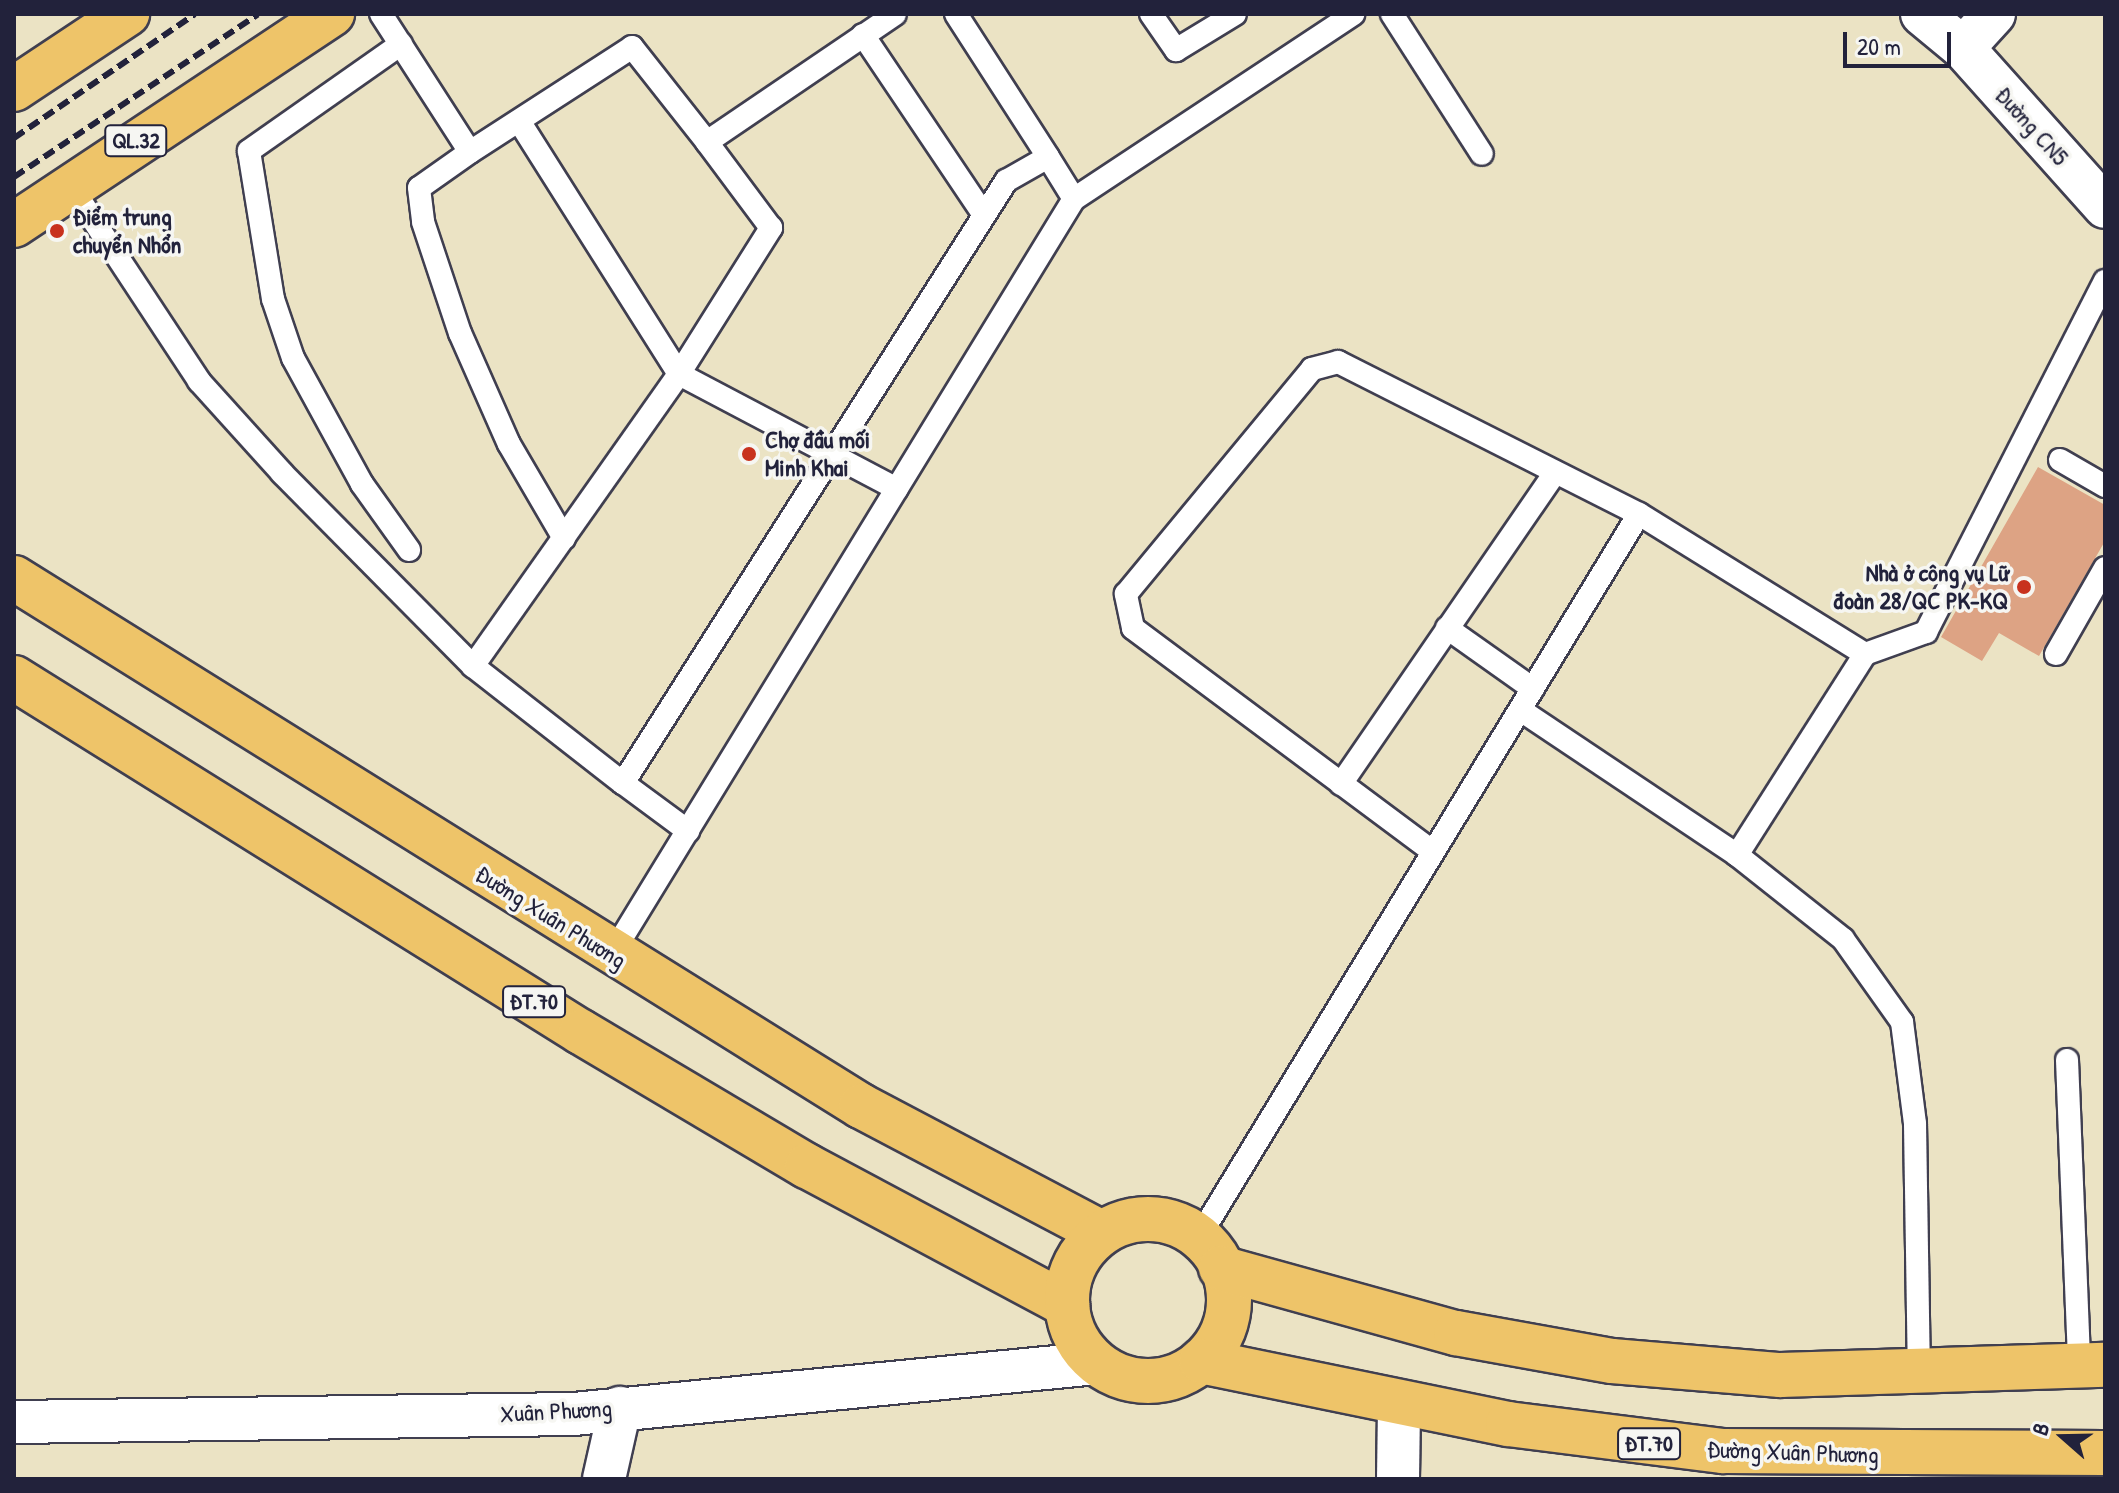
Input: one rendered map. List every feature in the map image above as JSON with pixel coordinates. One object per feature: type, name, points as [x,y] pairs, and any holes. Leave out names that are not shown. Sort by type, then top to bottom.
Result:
[{"type":"main road","points":[[14,89],[127,14]]},
{"type":"main road","name":"QL.32","points":[[14,225],[332,14]]},
{"type":"main road","name":"Đường Xuân Phương","points":[[14,578],[612,954],[861,1106],[1102,1233]]},
{"type":"main road","name":"ĐT.70","points":[[14,678],[581,1032],[807,1166],[1067,1305]]},
{"type":"main road","points":[[1210,1252],[1229,1306],[1223,1331],[1201,1361],[1164,1380],[1136,1381],[1097,1363],[1073,1333],[1067,1305],[1076,1265],[1102,1233],[1151,1219],[1210,1252],[1456,1333],[1612,1361],[1780,1375],[1919,1373],[2092,1365]]},
{"type":"main road","name":"Đường Xuân Phương","points":[[1201,1361],[1399,1404],[1694,1448],[1884,1467],[2105,1453]]},
{"type":"street","name":"Đường CN5","points":[[1922,14],[1963,48],[2105,207]]},
{"type":"street","points":[[1963,48],[1994,14]]},
{"type":"street","name":"Xuân Phương","points":[[14,1422],[620,1408],[1097,1363]]},
{"type":"street","points":[[1398,1479],[1399,1404]]},
{"type":"street","points":[[604,1479],[620,1408]]},
{"type":"lane","points":[[381,14],[470,152]]},
{"type":"lane","points":[[707,142],[895,14]]},
{"type":"lane","points":[[956,14],[1074,199]]},
{"type":"lane","points":[[1151,14],[1176,50],[1208,21],[1235,14]]},
{"type":"lane","points":[[612,954],[1074,199],[1323,22],[1353,14]]},
{"type":"lane","points":[[1392,14],[1482,154]]},
{"type":"lane","points":[[863,35],[984,215]]},
{"type":"lane","points":[[401,44],[249,151],[273,299],[293,358],[362,484],[409,550]]},
{"type":"lane","points":[[473,666],[564,538],[679,374],[771,228],[632,47],[419,188],[423,222],[460,333],[509,444],[564,538]]},
{"type":"lane","points":[[519,121],[679,374],[897,489]]},
{"type":"lane","points":[[623,783],[1006,181],[1048,157]]},
{"type":"lane","points":[[70,185],[199,381],[473,666],[688,831]]},
{"type":"lane","points":[[1737,855],[1865,654],[1926,632],[2105,281]]},
{"type":"lane","points":[[1432,851],[1133,628],[1126,594],[1312,369],[1338,362],[1639,514],[1865,654]]},
{"type":"lane","points":[[2060,460],[2105,486]]},
{"type":"lane","points":[[1341,784],[1555,473]]},
{"type":"lane","points":[[1210,1252],[1432,851],[1522,711],[1639,514]]},
{"type":"lane","points":[[2056,654],[2105,568]]},
{"type":"lane","points":[[1447,628],[1533,689]]},
{"type":"lane","points":[[1522,711],[1737,855],[1843,939],[1902,1022],[1915,1124],[1919,1373]]},
{"type":"lane","points":[[2067,1060],[2092,1365]]},
{"type":"building","name":"Nhà ở công vụ Lữ đoàn 28/QC PK-KQ","points":[[2038,467],[2105,505],[2105,541],[2039,656],[1999,633],[1982,661],[1941,637]]},
{"type":"railway","points":[[14,138],[195,14]]},
{"type":"railway","points":[[14,177],[258,14]]},
{"type":"place","name":"Điểm trung chuyển Nhổn","points":[[57,231]]},
{"type":"place","name":"Chợ đầu mối Minh Khai","points":[[749,454]]},
{"type":"place","name":"Nhà ở công vụ Lữ đoàn 28/QC PK-KQ","points":[[2024,587]]}]
